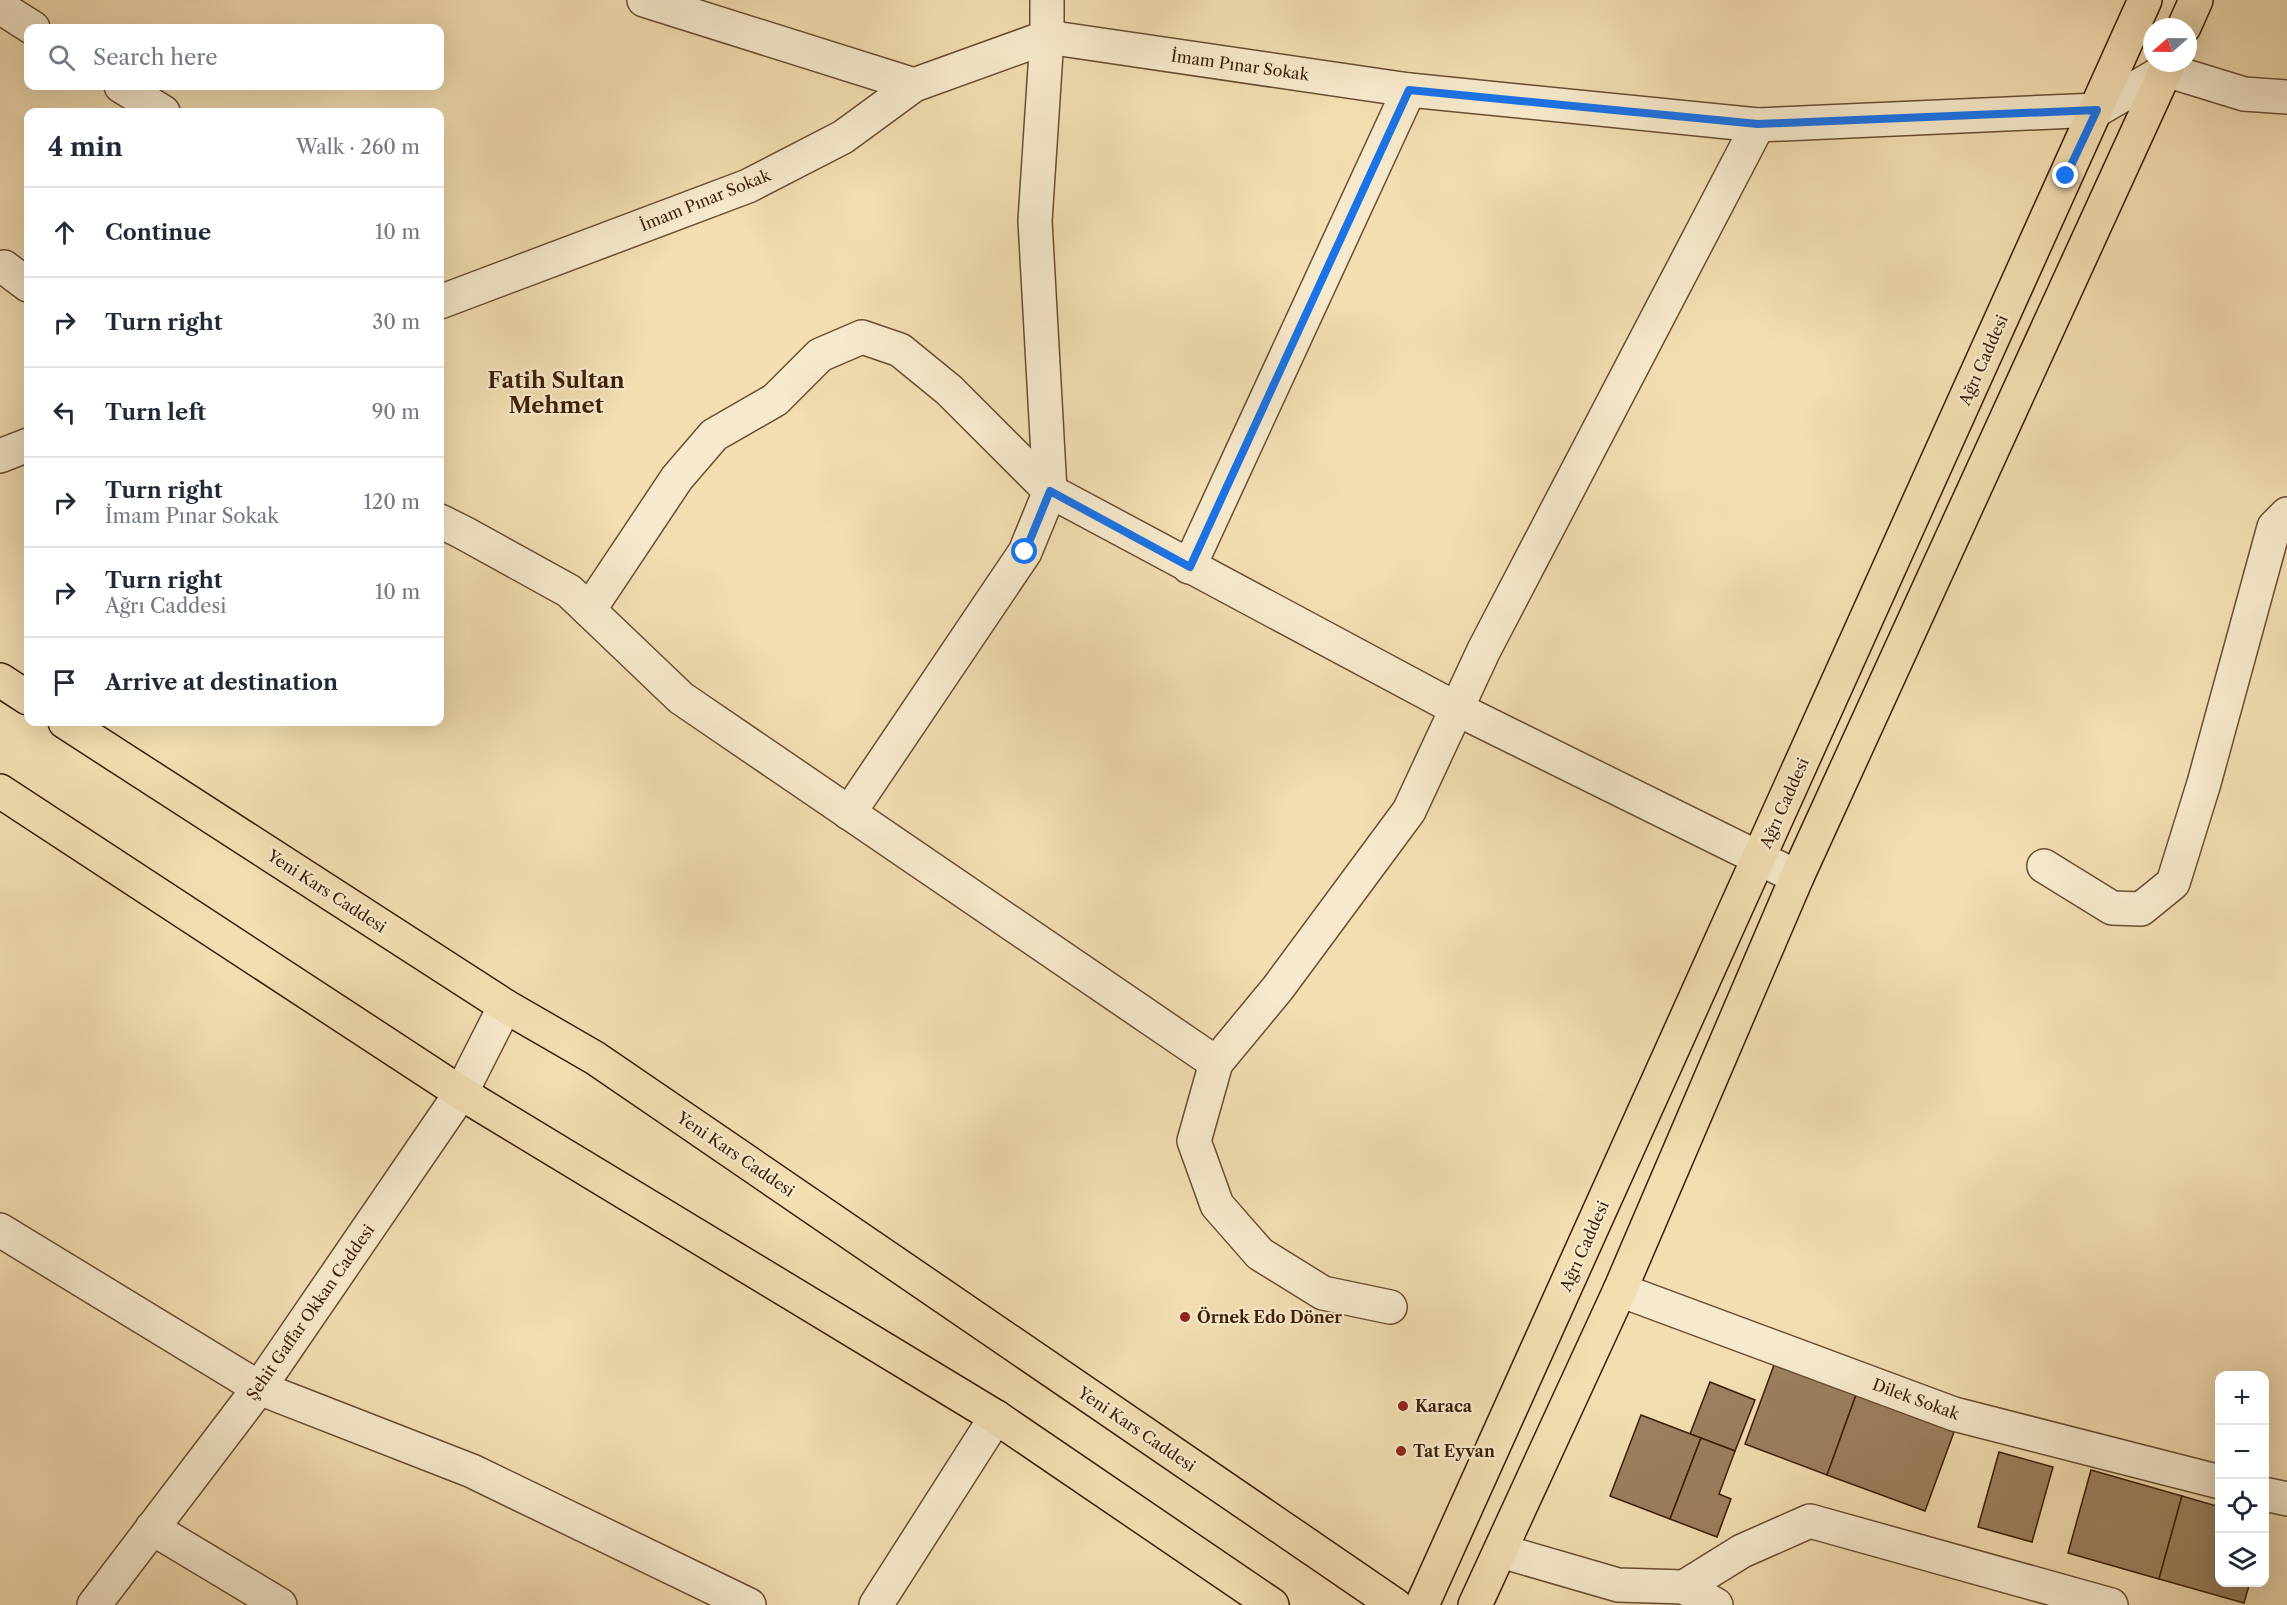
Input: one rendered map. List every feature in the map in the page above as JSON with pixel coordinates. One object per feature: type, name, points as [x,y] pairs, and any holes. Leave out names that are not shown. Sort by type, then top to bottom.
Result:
[{"type":"main road","name":"Ağrı Caddesi","points":[[1422,1605],[2145,0]]},
{"type":"main road","points":[[2188,18],[2196,0]]},
{"type":"main road","points":[[1475,1605],[1620,1290],[1797,877],[2164,72]]},
{"type":"main road","points":[[0,680],[24,695]]},
{"type":"main road","name":"Yeni Kars Caddesi","points":[[71,726],[505,1006],[595,1058],[1395,1605]]},
{"type":"main road","points":[[3,798],[461,1093],[996,1418],[1272,1605]]},
{"type":"street","points":[[644,0],[914,85]]},
{"type":"street","points":[[1031,0],[1047,37]]},
{"type":"street","points":[[849,813],[1025,552],[1050,491],[1035,221],[1047,37],[1047,0]]},
{"type":"street","points":[[0,7],[27,24]]},
{"type":"street","name":"İmam Pınar Sokak","points":[[444,296],[748,186],[843,137],[914,85],[1047,37],[1409,90],[1758,124],[2097,110]]},
{"type":"street","points":[[2097,110],[2157,72]]},
{"type":"street","points":[[2184,72],[2244,94],[2287,97]]},
{"type":"street","points":[[127,90],[157,108]]},
{"type":"street","points":[[1190,567],[1409,90]]},
{"type":"street","points":[[1390,1307],[1323,1293],[1260,1254],[1217,1205],[1194,1141],[1216,1063],[1278,988],[1409,811],[1484,650],[1758,124]]},
{"type":"street","points":[[589,610],[677,478],[714,435],[775,400],[820,355],[862,337],[900,350],[949,390],[1050,491],[1457,709],[1797,877]]},
{"type":"street","points":[[0,456],[24,447]]},
{"type":"street","points":[[2044,866],[2112,908],[2141,909],[2173,882],[2204,783],[2274,527],[2287,514]]},
{"type":"street","points":[[444,523],[569,591],[681,698],[1216,1063]]},
{"type":"street","name":"Şehit Gaffar Okkan Caddesi","points":[[94,1605],[259,1388],[461,1093],[505,1006]]},
{"type":"street","points":[[0,1230],[259,1388],[472,1471],[749,1605]]},
{"type":"street","name":"Dilek Sokak","points":[[1620,1290],[1954,1414],[2215,1481]]},
{"type":"street","points":[[876,1605],[996,1418]]},
{"type":"street","points":[[2269,1495],[2287,1499]]},
{"type":"street","points":[[1684,1587],[1742,1551],[1810,1521],[2111,1605]]},
{"type":"street","points":[[152,1528],[280,1605]]},
{"type":"street","points":[[1501,1551],[1618,1585],[1684,1587],[1716,1605]]},
{"type":"building","points":[[1774,1365],[1856,1395],[1827,1475],[1745,1444]]},
{"type":"building","points":[[1710,1382],[1755,1400],[1735,1451],[1690,1434]]},
{"type":"building","points":[[1856,1395],[1954,1432],[1925,1511],[1827,1475]]},
{"type":"building","points":[[1641,1415],[1701,1438],[1670,1519],[1610,1496]]},
{"type":"building","points":[[1701,1438],[1735,1451],[1719,1494],[1731,1499],[1717,1537],[1670,1519]]},
{"type":"building","points":[[1999,1452],[2053,1467],[2032,1542],[1978,1527]]},
{"type":"building","points":[[2091,1470],[2182,1496],[2159,1579],[2068,1553]]},
{"type":"building","points":[[2182,1496],[2215,1506],[2215,1587],[2249,1587],[2244,1603],[2159,1579]]},
{"type":"place","name":"Örnek Edo Döner","points":[[1185,1317]]},
{"type":"place","name":"Karaca","points":[[1403,1406]]},
{"type":"place","name":"Tat Eyvan","points":[[1401,1451]]},
{"type":"district","name":"Fatih Sultan Mehmet","points":[[556,392]]},
{"type":"route","points":[[1025,552],[1050,491],[1190,567],[1409,90],[1758,124],[2097,110],[2066,176]]}]
